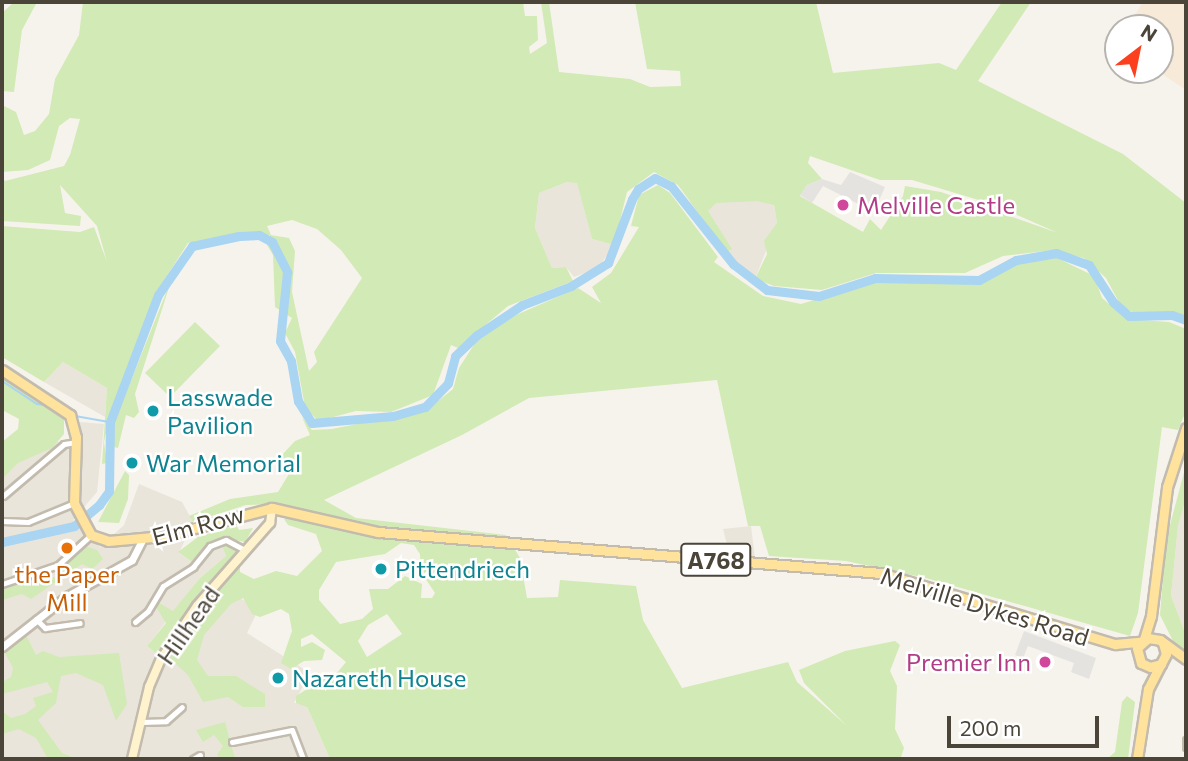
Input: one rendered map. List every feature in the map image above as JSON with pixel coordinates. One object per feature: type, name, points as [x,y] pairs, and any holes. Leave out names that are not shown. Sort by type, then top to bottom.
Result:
[{"type":"main road","points":[[2,370],[35,389],[66,412],[74,442],[75,506],[89,531]]},
{"type":"main road","points":[[1148,689],[1139,661],[1142,641],[1151,616],[1161,517],[1186,428]]},
{"type":"main road","name":"Elm Row","points":[[89,531],[108,541],[142,540],[272,508]]},
{"type":"main road","name":"Hillhead","points":[[132,759],[153,677],[166,650],[245,550],[270,523],[272,508]]},
{"type":"main road","name":"Melville Dykes Road","points":[[272,508],[378,531],[881,573],[1115,644],[1139,661]]},
{"type":"main road","points":[[1137,759],[1148,689],[1161,663],[1161,641],[1151,616]]},
{"type":"main road","points":[[1161,641],[1186,659]]},
{"type":"main road","name":"Melville Dykes Road","points":[[1115,644],[1161,641]]},
{"type":"main road","points":[[1139,661],[1150,667],[1186,659]]},
{"type":"street","points":[[4,496],[64,443],[74,442]]},
{"type":"street","points":[[2,521],[28,522],[75,506]]},
{"type":"street","points":[[2,584],[58,565],[89,531]]},
{"type":"street","points":[[2,647],[36,619],[132,560],[142,540]]},
{"type":"street","points":[[138,618],[163,586],[193,566],[210,546],[226,540],[245,550]]},
{"type":"street","points":[[36,619],[45,628],[80,623]]},
{"type":"street","points":[[141,722],[166,721],[182,707]]},
{"type":"street","points":[[232,742],[292,730],[303,759]]},
{"type":"street","points":[[1186,740],[1186,747]]},
{"type":"street","points":[[193,759],[200,755]]},
{"type":"shaded area","points":[[1143,2],[1186,2],[1186,90],[1174,82],[1174,14],[1135,14]]},
{"type":"shaded area","points":[[850,172],[885,187],[874,212],[823,186],[812,203],[800,195],[807,185],[822,179],[841,185]]},
{"type":"shaded area","points":[[567,182],[577,182],[592,239],[614,245],[598,268],[574,277],[566,267],[552,268],[535,228],[539,193]]},
{"type":"shaded area","points":[[771,189],[777,223],[755,279],[727,252],[690,202],[698,196]]},
{"type":"shaded area","points":[[63,362],[107,388],[105,417],[44,382]]},
{"type":"shaded area","points":[[80,422],[104,424],[97,492],[73,520],[100,547],[124,525],[139,484],[182,502],[193,522],[179,553],[192,562],[204,545],[222,546],[226,556],[200,578],[147,646],[158,655],[148,676],[128,759],[2,759],[2,465],[49,443],[80,438]]},
{"type":"shaded area","points":[[1186,498],[1186,635],[1171,596],[1178,526]]},
{"type":"shaded area","points":[[751,526],[755,558],[730,556],[723,529]]},
{"type":"shaded area","points":[[233,593],[258,610],[247,633],[310,673],[294,703],[305,703],[330,759],[137,759],[159,671]]},
{"type":"shaded area","points":[[1024,631],[1096,658],[1089,679],[1071,672],[1074,663],[1028,646],[1023,658],[1015,655]]},
{"type":"green space","points":[[14,2],[37,2],[22,30],[14,92],[2,91],[2,13]]},
{"type":"green space","points":[[83,2],[523,2],[525,16],[537,16],[538,40],[529,47],[530,54],[547,43],[541,2],[549,2],[559,72],[630,79],[650,87],[681,86],[680,71],[647,69],[635,2],[816,2],[833,73],[939,63],[956,70],[1002,2],[1031,2],[978,81],[1123,154],[1186,203],[1186,316],[1138,315],[1121,306],[1106,278],[1084,258],[1053,250],[1003,256],[965,273],[876,273],[822,290],[774,286],[755,279],[767,254],[764,241],[777,223],[774,205],[757,201],[716,203],[708,211],[732,249],[727,252],[678,185],[654,172],[627,192],[614,245],[592,239],[577,183],[567,182],[539,193],[535,228],[552,268],[566,267],[573,281],[508,306],[458,348],[451,345],[433,395],[391,412],[356,411],[318,421],[305,407],[295,352],[285,333],[292,318],[275,307],[273,255],[267,245],[270,235],[239,234],[188,243],[155,294],[110,414],[104,442],[107,463],[102,464],[107,388],[63,362],[44,382],[2,357],[2,226],[80,232],[94,227],[107,262],[97,226],[60,185],[65,213],[81,216],[80,226],[2,221],[2,177],[5,181],[64,166],[70,155],[80,119],[70,118],[59,126],[50,160],[28,170],[2,172],[2,105],[16,112],[24,135],[35,131],[49,114],[55,79],[79,35]],"holes":[[[810,156],[880,180],[912,180],[992,204],[1058,233],[941,192],[905,186],[903,196],[881,230],[870,219],[863,232],[800,196],[807,185],[822,179],[808,163]],[[292,220],[317,229],[341,250],[362,278],[314,352],[317,362],[309,371],[292,292],[295,251],[289,238],[271,235],[267,226]]]},
{"type":"green space","points":[[658,185],[670,193],[718,257],[714,262],[763,296],[801,304],[877,281],[980,283],[1018,263],[1055,257],[1094,276],[1102,298],[1127,319],[1169,322],[1186,329],[1186,411],[1178,430],[1162,427],[1138,613],[1130,636],[926,578],[846,561],[769,556],[760,526],[748,526],[717,380],[529,398],[462,435],[324,500],[356,518],[506,535],[520,558],[527,598],[558,597],[560,580],[636,586],[643,620],[682,688],[788,662],[797,682],[847,726],[804,683],[799,670],[845,651],[895,641],[900,645],[890,671],[897,686],[895,729],[904,748],[901,757],[330,759],[307,707],[296,703],[296,696],[326,677],[333,678],[346,662],[312,634],[301,639],[301,647],[312,642],[325,650],[322,660],[304,661],[291,669],[281,663],[292,631],[289,614],[281,609],[260,617],[252,614],[243,598],[231,604],[204,635],[197,660],[208,676],[236,676],[265,694],[265,707],[243,707],[228,697],[203,702],[188,675],[167,656],[198,610],[240,561],[240,572],[254,579],[276,571],[297,576],[322,551],[316,534],[288,525],[284,519],[289,517],[342,530],[349,527],[344,521],[278,504],[246,505],[193,522],[189,516],[230,499],[278,492],[289,474],[282,455],[295,441],[310,435],[302,417],[312,430],[332,429],[427,410],[453,389],[459,368],[475,343],[507,319],[578,288],[601,303],[592,287],[611,273],[639,227],[631,226],[639,195]],"holes":[[[401,543],[414,545],[420,554],[421,572],[435,593],[432,598],[421,598],[422,584],[405,576],[388,589],[369,589],[373,609],[362,619],[340,624],[319,600],[319,590],[336,562],[385,554]],[[387,614],[402,634],[367,657],[358,641],[368,625]]]},
{"type":"green space","points":[[172,278],[135,394],[139,412],[134,418],[126,415],[118,448],[114,447],[114,423]]},
{"type":"green space","points":[[195,322],[220,346],[170,397],[145,373]]},
{"type":"green space","points":[[2,375],[32,398],[41,398],[64,413],[64,434],[52,448],[18,463],[2,479],[2,442],[18,429],[19,419],[2,410]]},
{"type":"green space","points":[[1186,465],[1186,498],[1178,526],[1171,596],[1186,635],[1186,650],[1173,641],[1160,615],[1166,540]]},
{"type":"green space","points":[[125,471],[129,475],[128,499],[119,523],[98,522]]},
{"type":"green space","points":[[236,525],[239,530],[253,528],[245,542],[225,538],[205,545],[192,562],[178,552],[198,537]]},
{"type":"green space","points":[[227,544],[238,551],[158,655],[147,646],[166,623],[156,607],[159,603],[173,611],[200,578],[226,556],[222,546]]},
{"type":"green space","points":[[85,546],[97,550],[103,559],[92,569],[82,564],[31,599],[22,594],[2,600],[2,589],[35,576],[43,580],[55,577],[57,570]]},
{"type":"green space","points":[[20,636],[27,637],[36,655],[43,651],[59,657],[119,653],[127,704],[116,721],[103,685],[76,673],[61,676],[56,703],[38,720],[62,753],[77,759],[48,759],[36,738],[19,729],[2,734],[2,711],[11,718],[25,714],[36,706],[33,698],[53,692],[47,682],[2,694],[2,682],[11,677],[13,668],[4,651]]},
{"type":"green space","points":[[1127,696],[1135,702],[1128,759],[1107,759],[1115,752],[1122,702]]},
{"type":"green space","points":[[225,722],[235,759],[221,759],[217,755],[223,746],[214,735],[203,742],[196,730]]},
{"type":"waterway","points":[[2,542],[74,526],[99,505],[109,491],[110,422],[158,295],[192,246],[239,236],[259,235],[272,242],[287,272],[280,341],[291,361],[298,401],[312,423],[393,416],[425,407],[448,383],[455,356],[477,335],[522,305],[571,286],[608,263],[632,199],[638,189],[655,178],[671,186],[733,264],[767,290],[819,296],[875,278],[979,280],[1016,260],[1056,253],[1089,265],[1113,302],[1129,316],[1172,315],[1186,320]]},
{"type":"waterway","points":[[2,381],[37,404],[50,406]]},
{"type":"waterway","points":[[75,416],[110,422]]},
{"type":"place","name":"Melville Castle","points":[[843,205]]},
{"type":"place","name":"Lasswade Pavilion","points":[[153,411]]},
{"type":"place","name":"War Memorial","points":[[132,463]]},
{"type":"place","name":"the Paper Mill","points":[[67,548]]},
{"type":"place","name":"Pittendriech","points":[[381,569]]},
{"type":"place","name":"Premier Inn","points":[[1045,662]]},
{"type":"place","name":"Nazareth House","points":[[278,678]]}]
